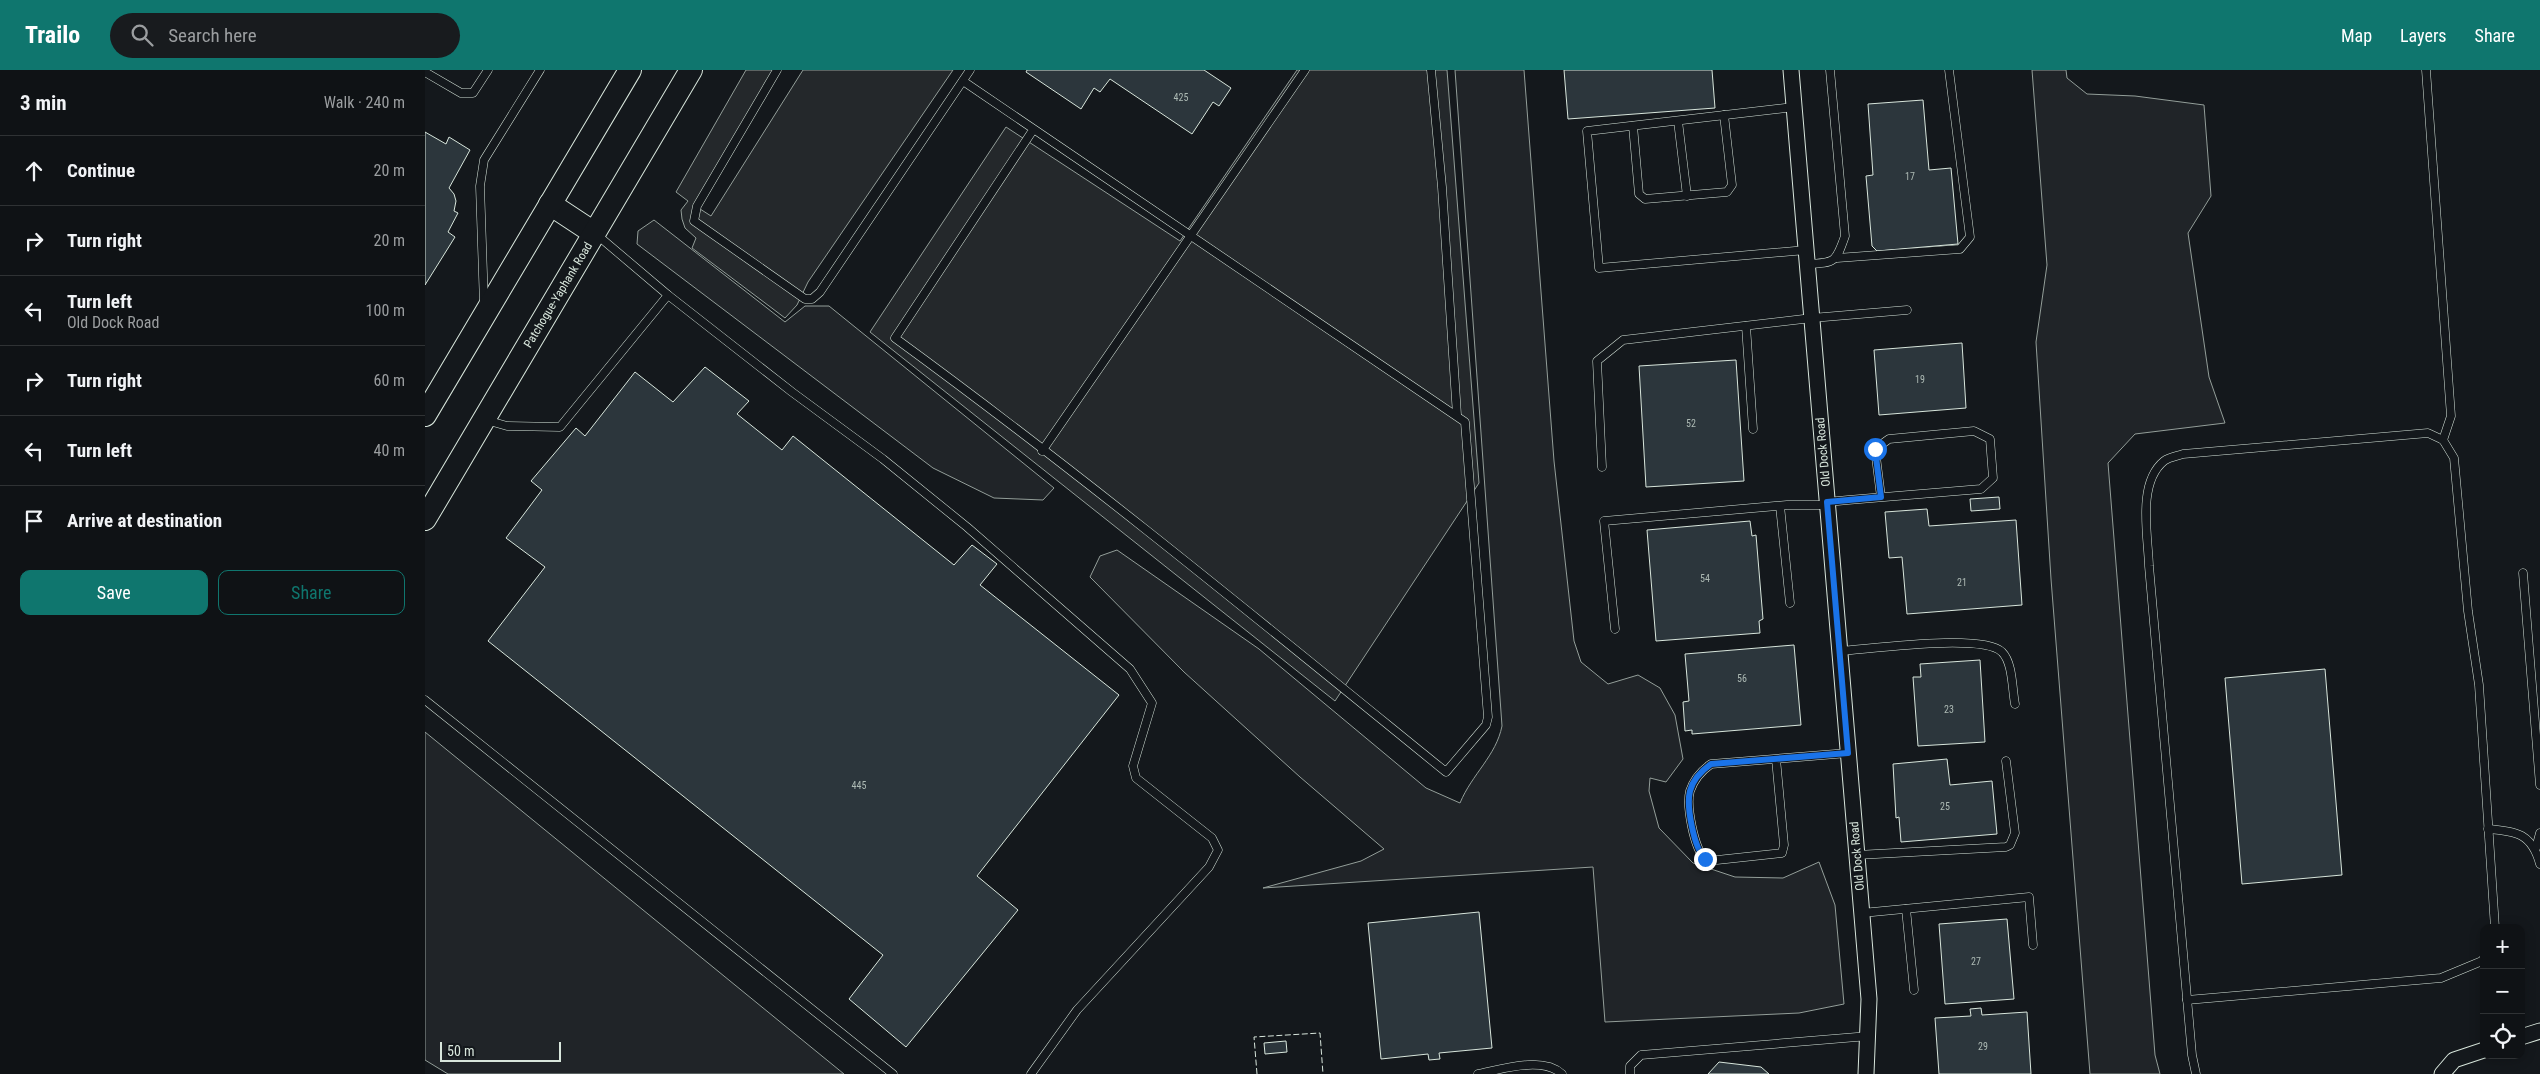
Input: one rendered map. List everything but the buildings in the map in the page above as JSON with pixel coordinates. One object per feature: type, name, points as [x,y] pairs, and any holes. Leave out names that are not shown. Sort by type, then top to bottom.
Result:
[{"type":"main road","points":[[425,415],[630,70]]},
{"type":"main road","name":"Patchogue-Yaphank Road","points":[[425,519],[691,70]]},
{"type":"main road","points":[[550,204],[594,233]]},
{"type":"street","name":"Old Dock Road","points":[[1791,70],[1869,1000],[1867,1074]]},
{"type":"street","points":[[2525,1036],[2540,1031]]},
{"type":"street","points":[[2442,1074],[2453,1060],[2480,1051]]},
{"type":"lane","points":[[425,72],[461,93],[473,93],[487,70]]},
{"type":"lane","points":[[485,313],[480,186],[484,160],[540,70]]},
{"type":"lane","points":[[777,70],[697,206],[694,221],[805,299],[812,298],[820,292],[970,70]]},
{"type":"lane","points":[[1042,451],[1305,70]]},
{"type":"lane","points":[[1431,70],[1442,187],[1457,415]]},
{"type":"lane","points":[[1830,70],[1845,236],[1837,258]]},
{"type":"lane","points":[[1794,107],[1587,131],[1599,268],[1807,257],[1830,263],[1837,258],[1960,249],[1970,237],[1949,70]]},
{"type":"lane","points":[[2426,70],[2451,416],[2443,440]]},
{"type":"lane","points":[[963,81],[1189,237],[1465,422],[1488,717],[1486,725],[1446,772],[1042,451],[895,338],[1033,130]]},
{"type":"lane","points":[[1633,126],[1639,194],[1645,200],[1727,192],[1732,186],[1725,115]]},
{"type":"lane","points":[[1678,121],[1687,196]]},
{"type":"lane","points":[[594,233],[668,295],[791,392],[883,459],[967,527],[1130,669],[1153,703],[1133,766],[1136,778],[1212,838],[1217,850],[1209,867],[1077,1010],[1031,1074]]},
{"type":"lane","points":[[484,419],[507,426],[560,427],[668,295]]},
{"type":"lane","points":[[1602,467],[1597,361],[1623,340],[1812,318],[1907,310]]},
{"type":"lane","points":[[1746,326],[1753,429]]},
{"type":"lane","points":[[1615,628],[1604,521],[1981,489],[1993,478],[1989,439],[1974,431],[1889,439],[1875,449],[1881,497]]},
{"type":"lane","points":[[2196,1074],[2187,1000],[2149,566],[2147,489],[2154,472],[2165,460],[2183,454],[2428,433],[2443,440],[2454,458],[2468,611],[2479,685],[2495,924]]},
{"type":"lane","points":[[1780,506],[1789,603]]},
{"type":"lane","points":[[2523,572],[2540,784]]},
{"type":"lane","points":[[1840,651],[1974,642],[1988,645],[2001,651],[2007,659],[2015,704]]},
{"type":"lane","points":[[425,700],[893,1074]]},
{"type":"lane","points":[[1776,759],[1784,846],[1782,853],[1717,860],[1705,859],[1697,847],[1690,804],[1690,792],[1697,777],[1711,764],[1848,753]]},
{"type":"lane","points":[[1857,855],[2006,847],[2010,845],[2015,833],[2007,761]]},
{"type":"lane","points":[[2488,829],[2526,837],[2536,848],[2540,864]]},
{"type":"lane","points":[[2536,848],[2540,833]]},
{"type":"lane","points":[[1862,912],[2029,898],[2033,945]]},
{"type":"lane","points":[[1906,909],[1914,990]]},
{"type":"lane","points":[[2187,1000],[2441,978],[2480,962]]},
{"type":"lane","points":[[1630,1074],[1630,1066],[1641,1056],[1869,1036]]},
{"type":"lane","points":[[1478,1074],[1539,1065],[1556,1068],[1562,1074]]},
{"type":"shaded area","points":[[746,70],[777,70],[697,207],[711,216],[803,70],[953,70],[808,282],[797,305],[785,318],[692,248],[696,238],[685,228],[681,210],[688,201],[676,192]]},
{"type":"shaded area","points":[[1297,70],[1447,70],[1479,483],[1335,701],[870,332],[1006,127],[1180,241]]},
{"type":"shaded area","points":[[1455,70],[1524,70],[1554,461],[1574,641],[1581,662],[1608,684],[1638,675],[1660,688],[1675,715],[1683,759],[1666,782],[1650,778],[1649,791],[1659,828],[1693,863],[1735,877],[1783,878],[1819,862],[1835,905],[1844,1004],[1799,1013],[1605,1022],[1593,867],[1263,888],[1361,861],[1384,849],[1300,777],[1184,672],[1090,577],[1100,556],[1117,550],[1259,649],[1426,788],[1460,803],[1495,747],[1502,726]]},
{"type":"shaded area","points":[[2032,70],[2066,70],[2067,78],[2087,94],[2135,96],[2204,105],[2211,196],[2188,233],[2209,377],[2225,423],[2135,434],[2108,463],[2155,1055],[2160,1074],[2090,1074],[2051,579],[2036,342],[2047,265]]},
{"type":"shaded area","points":[[654,220],[785,322],[805,306],[829,306],[1054,488],[1043,500],[994,498],[933,468],[637,244],[638,231]]},
{"type":"shaded area","points":[[425,732],[844,1074],[448,1074],[425,1060]]},
{"type":"fence","points":[[1257,1074],[1254,1037],[1320,1033],[1323,1074]]},
{"type":"route","points":[[1705,859],[1697,847],[1693,830],[1690,792],[1697,777],[1711,764],[1848,753],[1827,502],[1881,497],[1875,449]]}]
